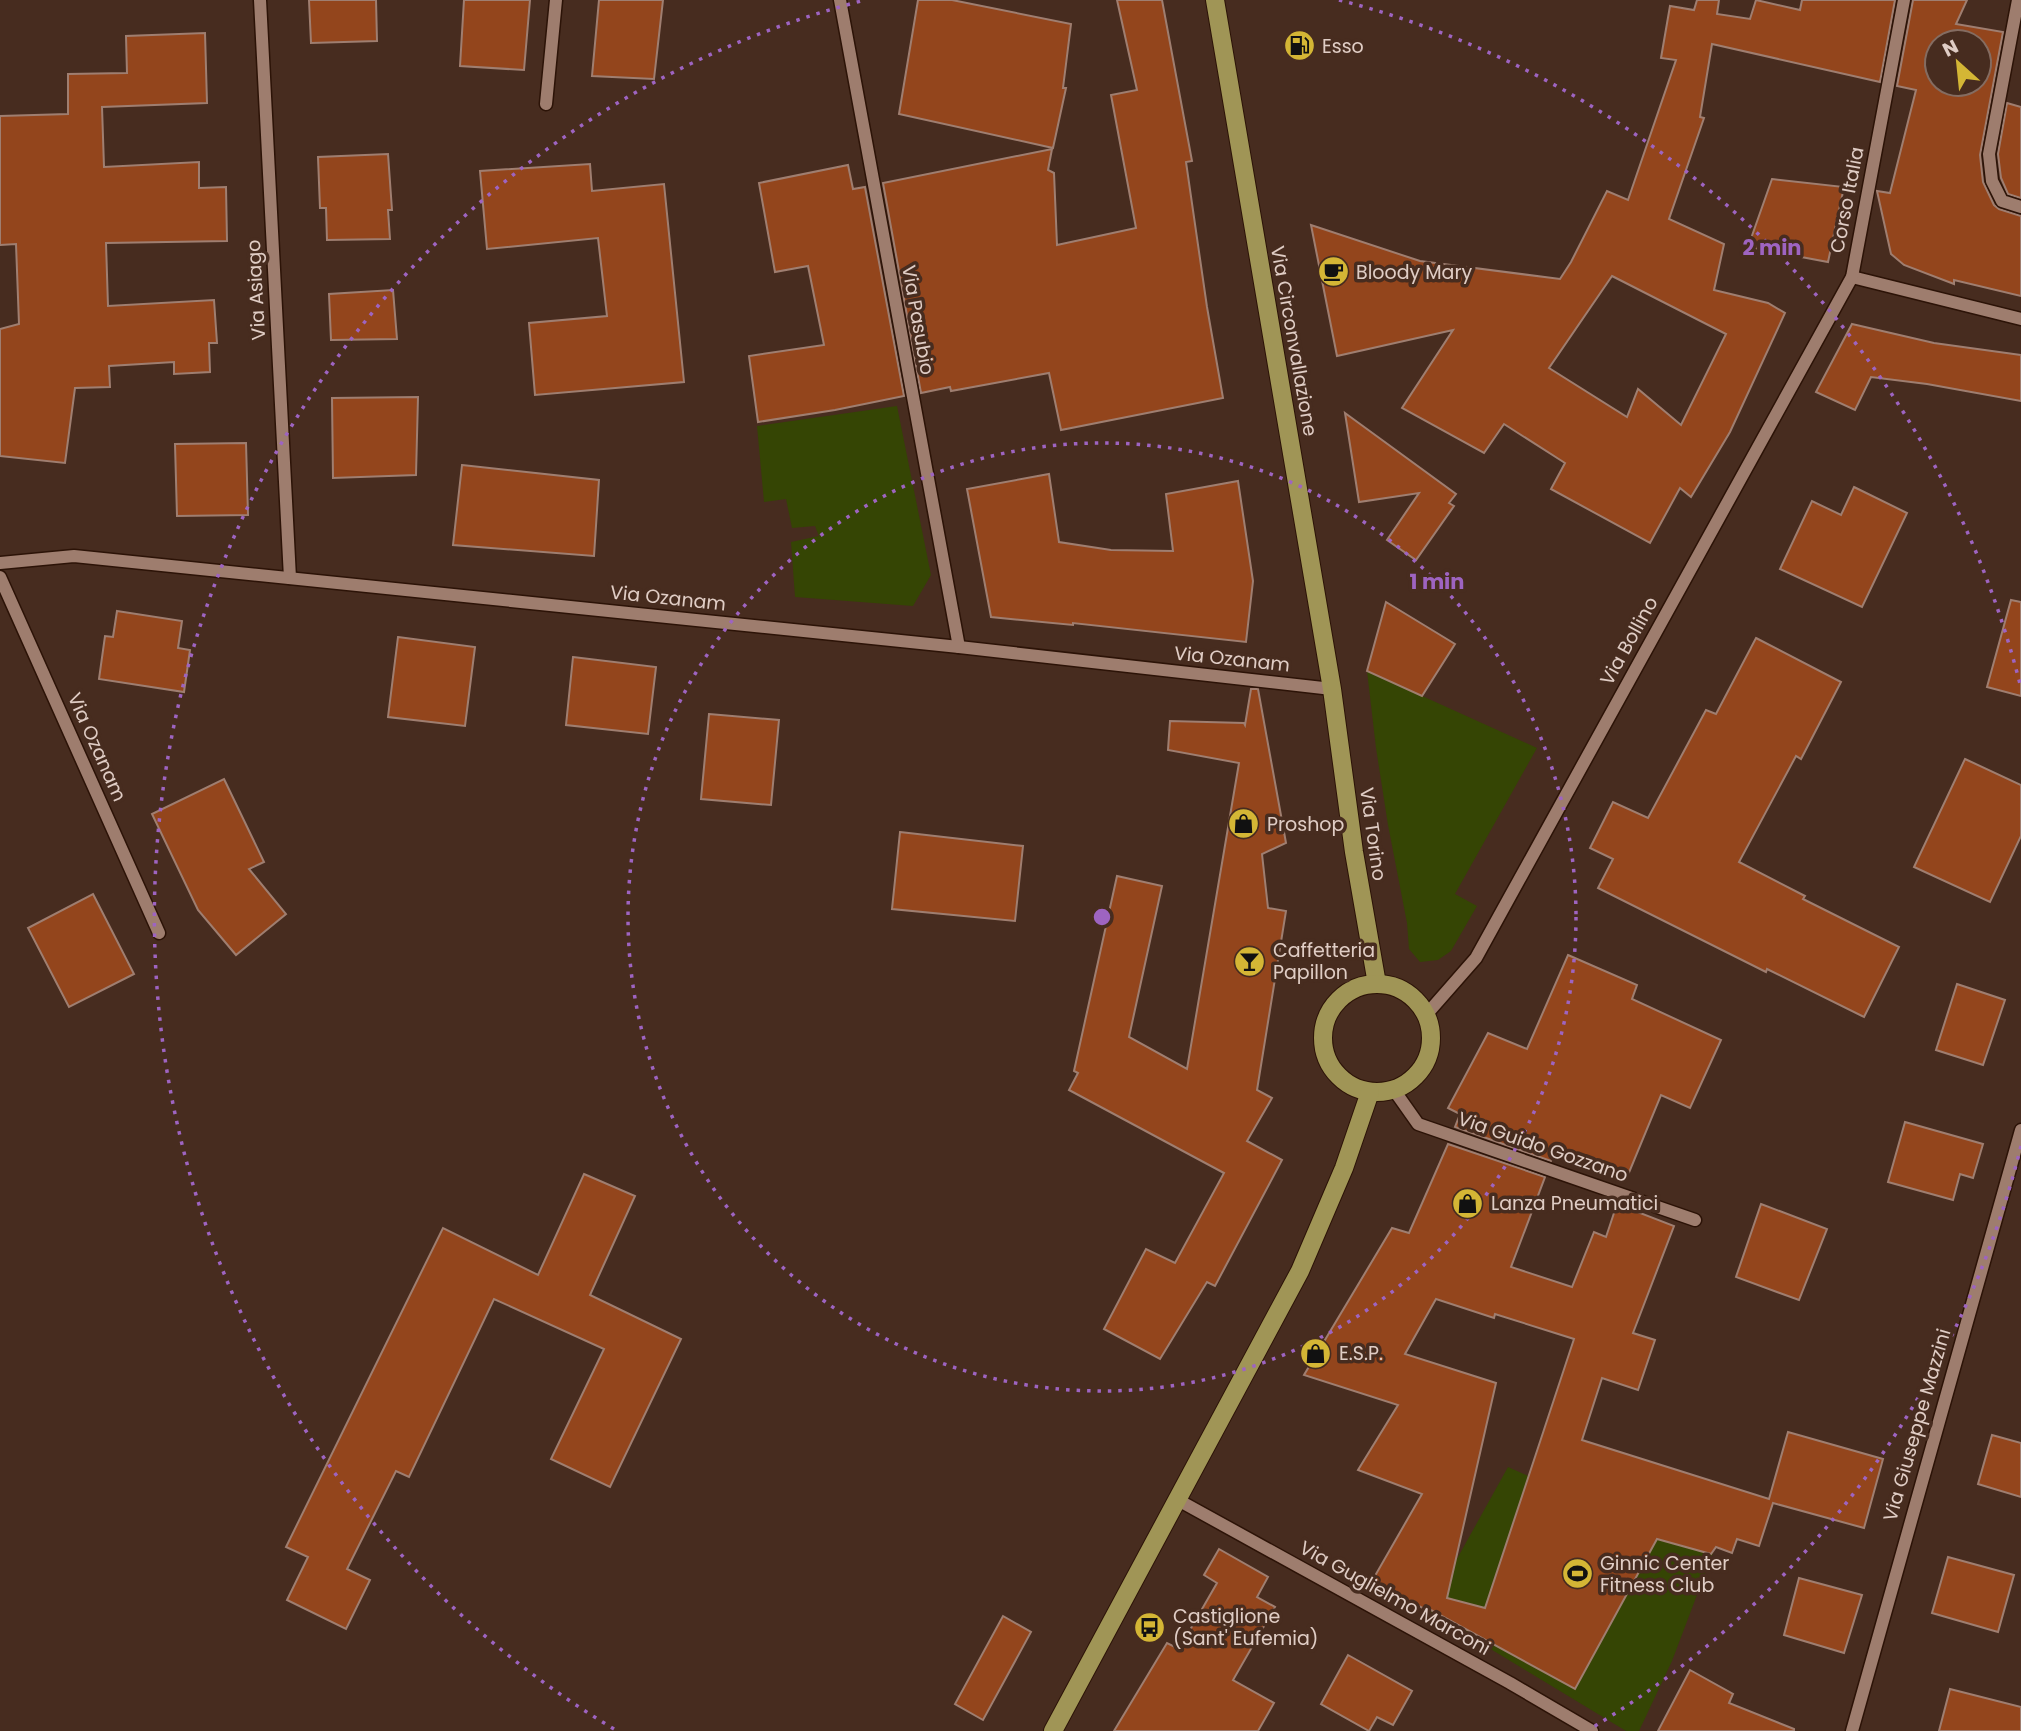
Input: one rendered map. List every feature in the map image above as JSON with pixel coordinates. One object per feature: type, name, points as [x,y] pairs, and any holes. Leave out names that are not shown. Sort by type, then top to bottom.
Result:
[{"type":"main road","name":"Via Circonvallazione","points":[[1215,0],[1332,689]]},
{"type":"main road","name":"Via Torino","points":[[1332,689],[1354,852],[1377,984]]},
{"type":"main road","points":[[1377,984],[1397,988],[1414,999],[1426,1016],[1431,1029],[1427,1060],[1419,1073],[1408,1083],[1394,1090],[1370,1092],[1347,1083],[1334,1071],[1326,1056],[1323,1040],[1325,1023],[1333,1007],[1345,995],[1360,987],[1377,984]]},
{"type":"main road","points":[[1054,1731],[1300,1271],[1344,1168],[1370,1092]]},
{"type":"street","name":"Via Asiago","points":[[260,0],[290,578]]},
{"type":"street","points":[[546,104],[556,0]]},
{"type":"street","name":"Via Pasubio","points":[[840,0],[959,647]]},
{"type":"street","name":"Corso Italia","points":[[1904,0],[1852,277],[2021,319]]},
{"type":"street","points":[[2018,0],[1989,154],[1992,181],[2002,201],[2021,207]]},
{"type":"street","name":"Via Bollino","points":[[1426,1016],[1476,958],[1852,277]]},
{"type":"street","name":"Via Ozanam","points":[[0,563],[74,556],[959,647],[1332,689]]},
{"type":"street","name":"Via Ozanam","points":[[0,577],[159,933]]},
{"type":"street","name":"Via Guido Gozzano","points":[[1394,1090],[1418,1124],[1695,1220]]},
{"type":"street","name":"Via Giuseppe Mazzini","points":[[1852,1731],[2021,1130]]},
{"type":"street","name":"Via Guglielmo Marconi","points":[[1178,1500],[1592,1731]]},
{"type":"green space","points":[[897,406],[931,575],[913,606],[795,597],[791,542],[819,536],[815,526],[792,528],[786,499],[764,502],[757,426]]},
{"type":"green space","points":[[1367,671],[1537,748],[1455,894],[1477,906],[1451,951],[1438,960],[1420,962],[1409,949],[1407,923],[1376,748]]},
{"type":"green space","name":"Ginnic Center Fitness Club","points":[[1508,1467],[1556,1488],[1719,1537],[1672,1661],[1639,1731],[1626,1731],[1428,1611]]},
{"type":"building","points":[[309,0],[376,0],[377,41],[311,43]]},
{"type":"building","points":[[464,0],[530,0],[524,70],[460,66]]},
{"type":"building","points":[[599,0],[663,0],[654,79],[592,76]]},
{"type":"building","points":[[918,0],[952,0],[1071,24],[1063,88],[1066,88],[1053,148],[899,114]]},
{"type":"building","points":[[1117,0],[1162,0],[1192,161],[1186,162],[1223,398],[1061,430],[1049,373],[951,391],[950,387],[921,393],[883,183],[1052,149],[1048,170],[1054,173],[1057,245],[1136,228],[1111,95],[1137,90]]},
{"type":"building","points":[[1697,0],[1719,0],[1717,14],[1750,19],[1756,0],[1800,10],[1802,0],[1895,0],[1880,82],[1712,44],[1700,117],[1704,118],[1669,219],[1724,244],[1714,290],[1768,303],[1785,313],[1730,432],[1691,497],[1680,488],[1650,543],[1551,489],[1565,463],[1504,424],[1484,453],[1402,408],[1453,330],[1337,356],[1311,225],[1420,261],[1560,279],[1607,191],[1628,200],[1676,60],[1661,58],[1670,6],[1694,10]],"holes":[[[1612,276],[1726,334],[1681,425],[1638,389],[1627,417],[1549,368]]]},
{"type":"building","points":[[1913,0],[1967,0],[1956,24],[1980,28],[1923,28],[1923,98],[1991,98],[1980,155],[1983,182],[1994,205],[2021,216],[2021,296],[1954,280],[1954,284],[1904,265],[1891,254],[1877,191],[1890,193],[1916,90],[1897,86]]},
{"type":"building","points":[[1993,30],[2003,32],[1993,85]]},
{"type":"building","points":[[205,33],[207,103],[102,107],[104,167],[199,162],[199,188],[226,187],[227,241],[106,243],[108,306],[214,300],[217,343],[209,343],[210,372],[174,374],[174,362],[109,366],[110,387],[75,388],[65,463],[0,456],[0,329],[19,324],[16,244],[0,245],[0,116],[68,114],[68,74],[127,73],[126,36]]},
{"type":"building","points":[[2007,103],[2021,107],[2021,198],[2008,194],[2001,178],[1998,154]]},
{"type":"building","points":[[388,154],[392,210],[388,210],[390,239],[327,240],[326,208],[320,208],[318,157]]},
{"type":"building","points":[[590,164],[592,191],[664,184],[684,382],[535,395],[529,323],[607,316],[598,238],[487,249],[480,171]]},
{"type":"building","points":[[848,165],[853,189],[865,187],[904,396],[758,422],[749,356],[824,345],[808,266],[775,272],[759,183]]},
{"type":"building","points":[[1772,179],[1844,187],[1828,262],[1748,247]]},
{"type":"building","points":[[393,290],[397,339],[331,340],[329,294]]},
{"type":"building","points":[[1852,324],[1934,343],[2021,355],[2021,401],[1871,377],[1855,410],[1816,392]]},
{"type":"building","points":[[418,397],[416,475],[333,478],[332,398]]},
{"type":"building","points":[[1345,413],[1456,494],[1449,503],[1454,506],[1416,560],[1387,540],[1419,493],[1359,502]]},
{"type":"building","points":[[246,443],[248,515],[177,516],[175,444]]},
{"type":"building","points":[[462,465],[599,480],[594,556],[453,545]]},
{"type":"building","points":[[1049,474],[1059,542],[1111,550],[1173,551],[1166,494],[1238,481],[1253,581],[1246,642],[991,617],[967,489]]},
{"type":"building","points":[[1854,487],[1907,513],[1862,607],[1780,569],[1812,501],[1841,515]]},
{"type":"building","points":[[2011,600],[2021,602],[2021,696],[1987,687]]},
{"type":"building","points":[[1386,602],[1455,644],[1422,696],[1367,671]]},
{"type":"building","points":[[117,611],[182,621],[178,648],[190,650],[184,692],[99,679],[105,636],[113,637]]},
{"type":"building","points":[[398,637],[475,647],[465,726],[388,717]]},
{"type":"building","points":[[1756,638],[1841,682],[1801,759],[1796,756],[1739,862],[1805,896],[1803,899],[1899,947],[1864,1017],[1767,969],[1766,972],[1598,888],[1613,859],[1590,848],[1613,802],[1648,818],[1706,710],[1716,714]]},
{"type":"building","points":[[573,657],[656,667],[648,734],[566,725]]},
{"type":"building","points":[[1251,689],[1258,689],[1286,843],[1262,854],[1268,908],[1286,911],[1257,1090],[1272,1098],[1247,1141],[1282,1160],[1215,1286],[1207,1282],[1160,1359],[1104,1329],[1146,1249],[1175,1263],[1224,1173],[1069,1090],[1078,1073],[1074,1071],[1117,876],[1162,886],[1129,1037],[1187,1069],[1239,763],[1168,750],[1170,721],[1245,725]]},
{"type":"building","points":[[709,714],[779,720],[771,805],[701,799]]},
{"type":"building","points":[[1965,759],[2021,785],[2021,836],[1990,902],[1914,867]]},
{"type":"building","points":[[224,779],[264,862],[249,869],[286,914],[236,955],[198,910],[152,814]]},
{"type":"building","points":[[900,832],[1023,846],[1015,921],[892,909]]},
{"type":"building","points":[[93,894],[134,974],[69,1007],[28,928]]},
{"type":"building","points":[[1568,955],[1637,985],[1632,999],[1721,1040],[1690,1108],[1661,1095],[1628,1175],[1556,1149],[1551,1161],[1455,1127],[1460,1114],[1448,1108],[1488,1033],[1527,1049]]},
{"type":"building","points":[[1957,984],[2005,1000],[1983,1065],[1936,1050]]},
{"type":"building","points":[[1905,1122],[1983,1144],[1973,1178],[1960,1174],[1953,1200],[1888,1182]]},
{"type":"building","points":[[1448,1144],[1545,1177],[1511,1267],[1572,1287],[1594,1232],[1606,1237],[1617,1204],[1674,1226],[1633,1333],[1655,1340],[1638,1390],[1602,1378],[1582,1440],[1769,1499],[1788,1432],[1883,1459],[1864,1528],[1773,1503],[1759,1546],[1737,1539],[1732,1553],[1716,1547],[1711,1554],[1657,1539],[1575,1689],[1372,1581],[1422,1494],[1358,1470],[1398,1405],[1304,1375],[1392,1228],[1409,1233]],"holes":[[[1436,1299],[1494,1318],[1495,1314],[1574,1339],[1485,1608],[1447,1598],[1496,1383],[1405,1354]]]},
{"type":"building","points":[[584,1174],[635,1196],[590,1295],[681,1339],[610,1487],[551,1459],[604,1349],[494,1299],[409,1477],[396,1471],[347,1569],[370,1580],[346,1629],[287,1600],[308,1557],[286,1547],[443,1228],[538,1275]]},
{"type":"building","points":[[1761,1204],[1827,1229],[1799,1300],[1736,1277]]},
{"type":"building","points":[[1992,1435],[2021,1443],[2021,1497],[1978,1484]]},
{"type":"building","points":[[1219,1549],[1268,1577],[1257,1597],[1275,1607],[1233,1680],[1274,1703],[1258,1731],[1114,1731],[1167,1643],[1179,1649],[1217,1583],[1204,1575]]},
{"type":"building","points":[[1948,1557],[2014,1575],[1998,1632],[1932,1613]]},
{"type":"building","points":[[1799,1578],[1862,1595],[1844,1653],[1784,1635]]},
{"type":"building","points":[[1003,1616],[1031,1632],[983,1720],[955,1704]]},
{"type":"building","points":[[1348,1655],[1412,1691],[1393,1725],[1377,1717],[1369,1731],[1321,1704]]},
{"type":"building","points":[[1690,1670],[1733,1694],[1729,1703],[1794,1731],[1658,1731]]},
{"type":"building","points":[[1950,1689],[2021,1707],[2021,1731],[1939,1731]]},
{"type":"place","name":"Esso","points":[[1299,46]]},
{"type":"place","name":"Bloody Mary","points":[[1333,272]]},
{"type":"place","name":"Proshop","points":[[1244,824]]},
{"type":"place","name":"Caffetteria Papillon","points":[[1250,961]]},
{"type":"place","name":"Lanza Pneumatici","points":[[1468,1203]]},
{"type":"place","name":"E.S.P.","points":[[1316,1353]]},
{"type":"place","name":"Ginnic Center Fitness Club","points":[[1577,1574]]},
{"type":"place","name":"Castiglione (Sant' Eufemia)","points":[[1150,1627]]}]
